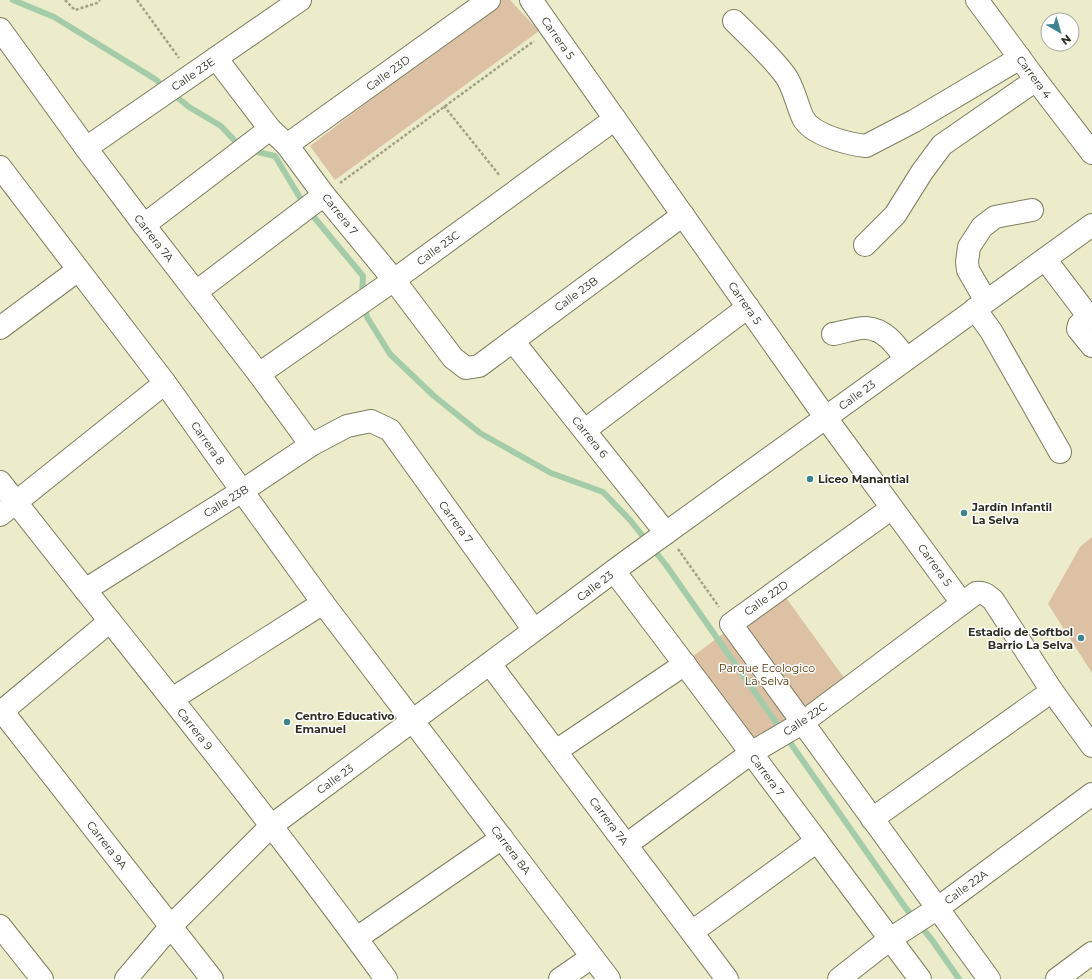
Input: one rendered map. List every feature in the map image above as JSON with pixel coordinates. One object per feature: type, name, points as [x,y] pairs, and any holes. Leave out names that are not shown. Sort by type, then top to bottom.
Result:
[{"type":"street","name":"Calle 23E","points":[[86,148],[216,58],[273,8],[300,0]]},
{"type":"street","name":"Calle 23D","points":[[287,145],[490,0]]},
{"type":"street","name":"Carrera 5","points":[[531,0],[826,418],[962,603]]},
{"type":"street","name":"Carrera 4","points":[[977,0],[1092,153]]},
{"type":"street","points":[[734,21],[771,57],[786,77],[808,125],[818,132],[858,145],[866,146],[914,121],[1020,58]]},
{"type":"street","name":"Carrera 7A","points":[[0,29],[86,148],[259,374],[311,445]]},
{"type":"street","name":"Carrera 7","points":[[216,58],[270,129],[287,145],[324,195],[394,280],[453,358],[466,368]]},
{"type":"street","points":[[865,245],[895,215],[922,172],[942,145],[1036,80]]},
{"type":"street","name":"Calle 23C","points":[[259,374],[394,280],[615,119]]},
{"type":"street","points":[[144,225],[270,129]]},
{"type":"street","name":"Carrera 8","points":[[0,167],[165,383],[323,603],[414,721]]},
{"type":"street","points":[[196,292],[324,195]]},
{"type":"street","points":[[1032,210],[995,217],[982,227],[970,248],[966,262],[991,331],[1060,452]]},
{"type":"street","name":"Calle 23B","points":[[466,368],[480,366],[683,215]]},
{"type":"street","name":"Calle 23","points":[[126,979],[171,926],[271,826],[622,565],[1092,225]]},
{"type":"street","points":[[1046,259],[1090,315],[1079,324],[1078,329],[1092,346]]},
{"type":"street","points":[[0,328],[78,270]]},
{"type":"street","points":[[585,430],[748,307]]},
{"type":"street","points":[[833,334],[866,327],[881,332],[893,342],[906,360]]},
{"type":"street","name":"Carrera 6","points":[[512,341],[585,430],[663,535]]},
{"type":"street","points":[[8,508],[165,383]]},
{"type":"street","name":"Carrera 7","points":[[371,421],[390,430],[534,630]]},
{"type":"street","name":"Calle 23B","points":[[85,590],[242,491],[311,445],[347,426],[371,421]]},
{"type":"street","name":"Carrera 9","points":[[0,482],[8,508],[85,590],[110,621],[271,826],[357,938],[386,979]]},
{"type":"street","name":"Calle 22D","points":[[731,624],[892,508]]},
{"type":"street","name":"Carrera 7","points":[[622,565],[685,664],[816,841],[897,935],[920,979]]},
{"type":"street","name":"Calle 22C","points":[[626,845],[751,753],[802,723],[976,593],[982,592],[993,600],[1052,691]]},
{"type":"street","points":[[172,699],[323,603]]},
{"type":"street","points":[[1,712],[110,621]]},
{"type":"street","points":[[731,624],[872,819],[934,910],[989,979]]},
{"type":"street","name":"Carrera 7A","points":[[490,664],[728,979]]},
{"type":"street","points":[[556,751],[685,664]]},
{"type":"street","points":[[872,819],[1052,691],[1092,746]]},
{"type":"street","name":"Carrera 9A","points":[[1,712],[212,979]]},
{"type":"street","name":"Carrera 8A","points":[[414,721],[610,979]]},
{"type":"street","name":"Calle 22A","points":[[839,979],[897,935],[934,910],[1092,794]]},
{"type":"street","points":[[357,938],[502,838]]},
{"type":"street","points":[[692,932],[816,841]]},
{"type":"street","points":[[0,926],[42,979]]},
{"type":"street","points":[[1057,979],[1092,953]]},
{"type":"street","points":[[560,979],[592,957]]},
{"type":"path","points":[[65,0],[75,10],[97,3],[100,0]]},
{"type":"path","points":[[136,0],[192,74]]},
{"type":"path","points":[[324,195],[551,28]]},
{"type":"path","points":[[444,106],[513,192]]},
{"type":"path","points":[[663,535],[731,624]]},
{"type":"green space","points":[[501,0],[510,0],[539,31],[335,180],[310,146]]},
{"type":"green space","name":"Estadio de Softbol Barrio La Selva","points":[[1092,537],[1092,673],[1048,604],[1080,547]]},
{"type":"green space","name":"Parque Ecologico La Selva","points":[[781,591],[850,686],[751,752],[685,662]]},
{"type":"waterway","points":[[13,0],[54,17],[155,79],[189,107],[221,126],[236,142]]},
{"type":"waterway","points":[[253,151],[275,156],[302,201]]},
{"type":"waterway","points":[[313,216],[363,276],[362,296]]},
{"type":"waterway","points":[[364,305],[367,317],[390,354],[434,396],[480,433],[551,473],[603,492],[630,520],[666,565],[905,907],[932,940],[959,979]]},
{"type":"place","name":"Liceo Manantial","points":[[810,479]]},
{"type":"place","name":"Jardín Infantil La Selva","points":[[964,513]]},
{"type":"place","name":"Estadio de Softbol Barrio La Selva","points":[[1081,638]]},
{"type":"place","name":"Centro Educativo Emanuel","points":[[287,722]]}]
